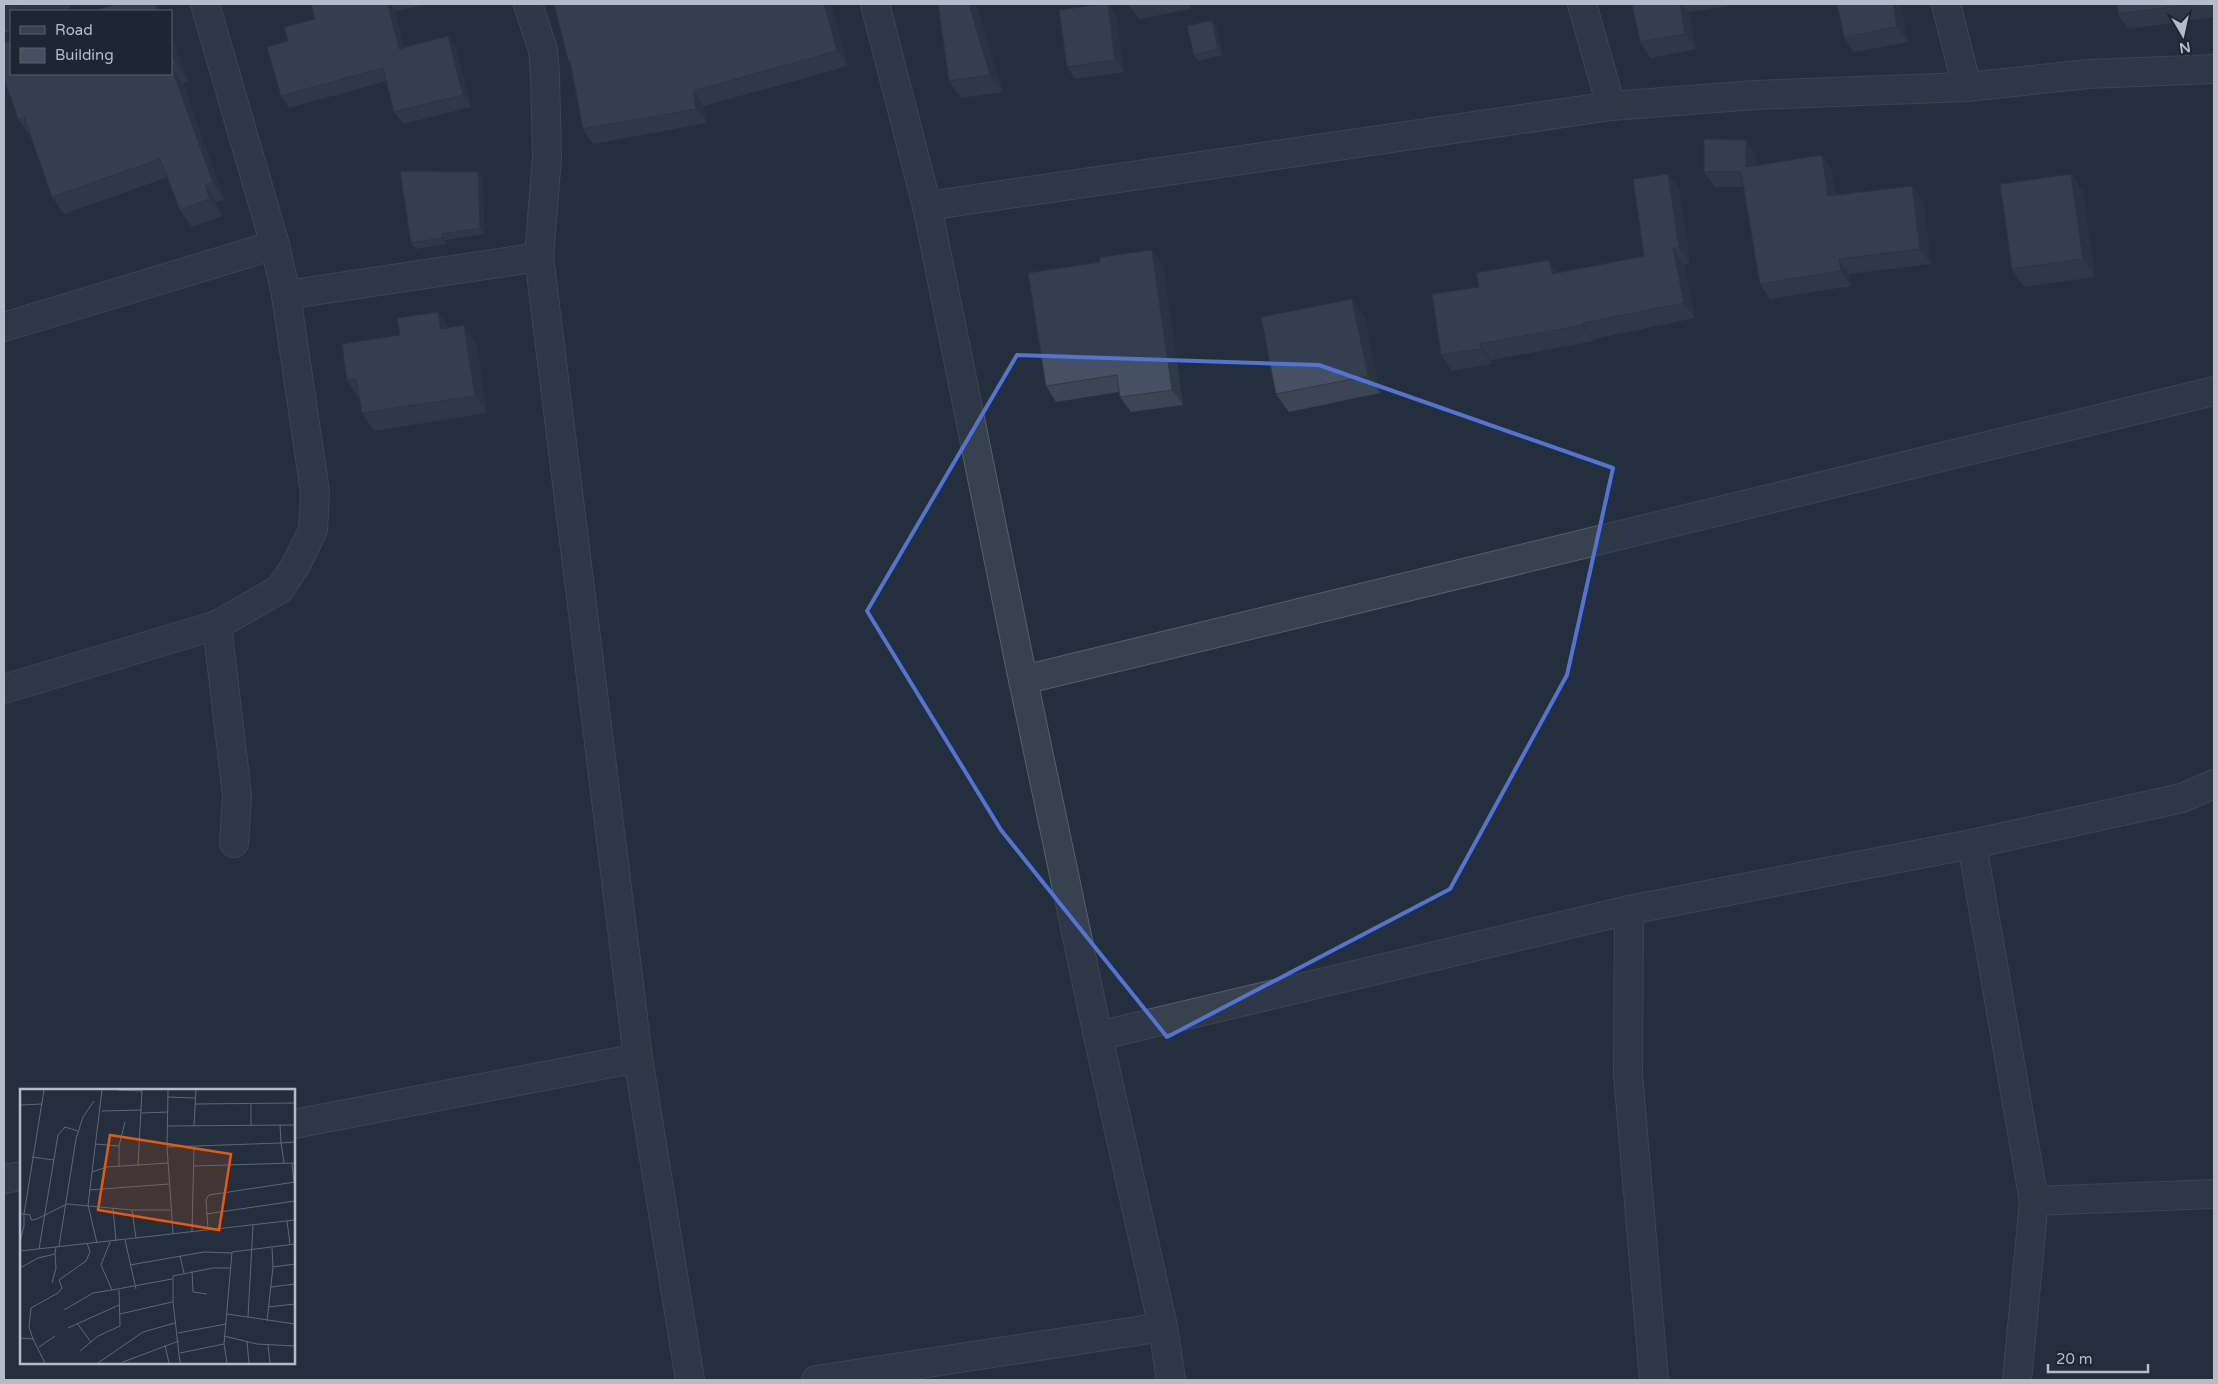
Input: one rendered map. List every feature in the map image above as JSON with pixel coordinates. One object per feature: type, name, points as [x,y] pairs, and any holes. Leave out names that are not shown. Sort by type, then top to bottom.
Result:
[{"type":"street","points":[[30,10],[54,4]]},
{"type":"street","points":[[4,689],[217,625],[280,589],[297,563],[313,530],[315,492],[286,295],[276,244],[205,4]]},
{"type":"street","points":[[528,4],[543,50],[545,76],[547,156],[539,257],[638,1058],[690,1380]]},
{"type":"street","points":[[875,4],[927,206],[1023,680],[1098,1036],[1163,1326],[1171,1380]]},
{"type":"street","points":[[1582,4],[1611,106]]},
{"type":"street","points":[[1946,4],[1967,88]]},
{"type":"street","points":[[927,206],[1611,106],[1755,95],[1967,88],[2088,74],[2214,69]]},
{"type":"street","points":[[4,327],[276,244]]},
{"type":"street","points":[[286,295],[539,257]]},
{"type":"street","points":[[1023,680],[2214,391]]},
{"type":"street","points":[[217,625],[237,795],[234,843]]},
{"type":"street","points":[[1098,1036],[1629,910],[1972,844],[2182,798],[2214,784]]},
{"type":"street","points":[[1972,844],[2034,1201],[2018,1380]]},
{"type":"street","points":[[1629,910],[1628,1074],[1654,1380]]},
{"type":"street","points":[[295,1124],[638,1058]]},
{"type":"street","points":[[4,1179],[20,1176]]},
{"type":"street","points":[[2034,1201],[2214,1194]]},
{"type":"street","points":[[816,1380],[1163,1326]]},
{"type":"highlighted area","points":[[1017,355],[1319,365],[1613,468],[1567,675],[1450,889],[1167,1037],[1001,830],[867,611]]},
{"type":"building","points":[[116,4],[155,4],[158,10],[97,10]]},
{"type":"building","points":[[311,4],[388,4],[399,49],[448,36],[463,95],[394,112],[383,68],[281,96],[267,47],[288,41],[284,27],[315,19]]},
{"type":"building","points":[[554,4],[824,4],[837,51],[693,91],[696,109],[583,129],[570,60],[568,60]]},
{"type":"building","points":[[938,4],[969,4],[990,75],[949,81]]},
{"type":"building","points":[[1108,4],[1115,60],[1067,67],[1059,10]]},
{"type":"building","points":[[1632,4],[1680,4],[1685,34],[1640,42]]},
{"type":"building","points":[[1837,4],[1893,4],[1897,27],[1844,37]]},
{"type":"building","points":[[2118,4],[2193,4],[2118,14]]},
{"type":"building","points":[[1212,20],[1218,49],[1194,55],[1187,26]]},
{"type":"building","points":[[10,40],[10,75],[172,75],[172,69],[213,183],[205,185],[210,199],[180,210],[160,159],[52,197],[24,117],[18,119],[4,78],[4,43]]},
{"type":"building","points":[[172,54],[176,65],[172,66]]},
{"type":"building","points":[[1704,139],[1746,140],[1746,167],[1822,155],[1828,196],[1912,186],[1920,249],[1839,259],[1841,271],[1760,284],[1741,172],[1704,172]]},
{"type":"building","points":[[400,171],[478,172],[480,228],[442,234],[442,238],[411,243]]},
{"type":"building","points":[[1668,174],[1679,248],[1673,248],[1684,303],[1583,323],[1583,325],[1480,344],[1481,349],[1441,355],[1432,294],[1479,287],[1476,273],[1549,260],[1552,274],[1644,256],[1633,179]]},
{"type":"building","points":[[2071,174],[2083,259],[2012,269],[2000,184]]},
{"type":"building","points":[[1152,250],[1172,390],[1120,397],[1117,375],[1046,386],[1028,273],[1100,262],[1100,257]]},
{"type":"building","points":[[1352,299],[1368,376],[1276,394],[1261,317]]},
{"type":"building","points":[[438,312],[441,329],[464,325],[475,396],[362,413],[356,379],[347,380],[342,344],[400,335],[397,318]]}]
